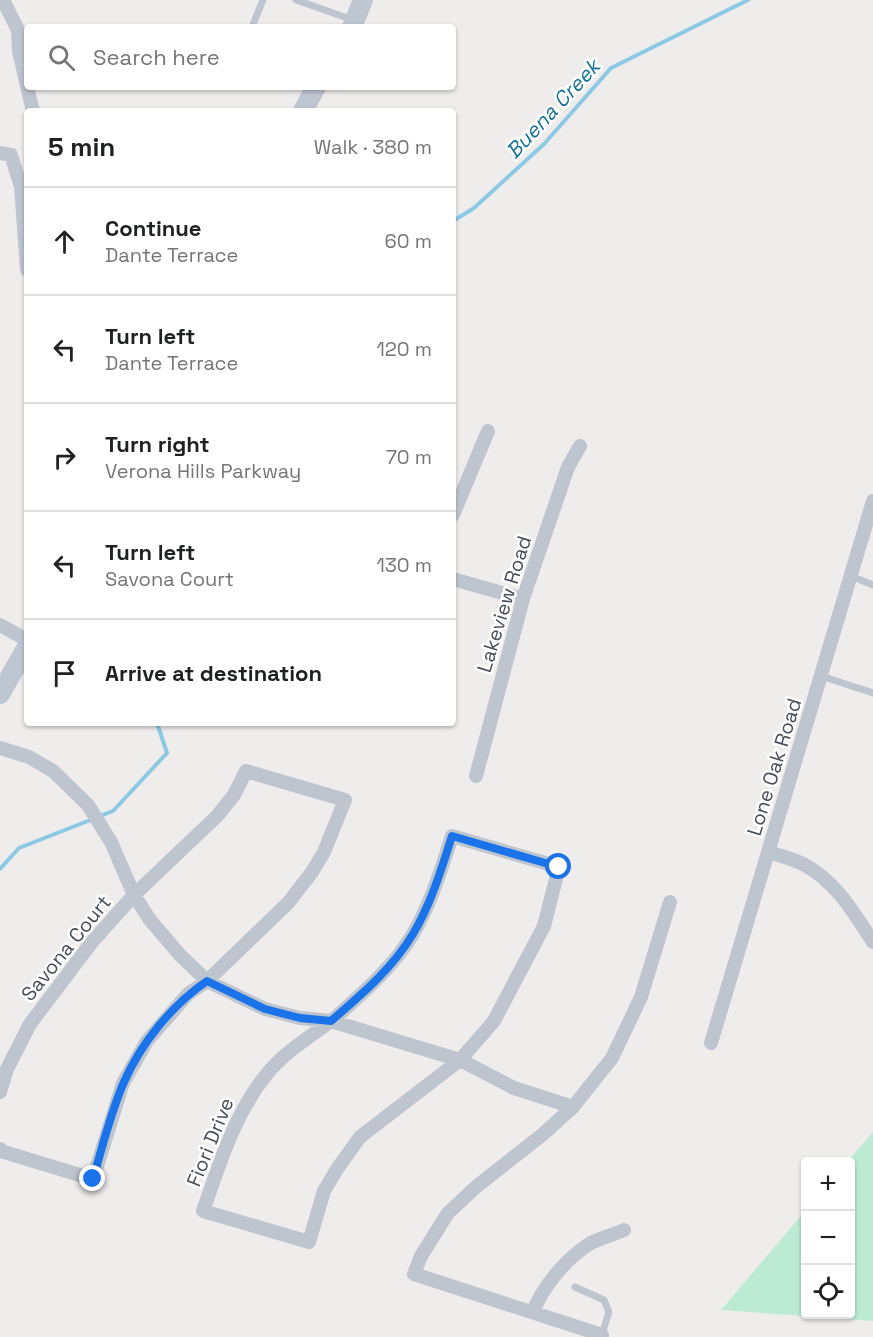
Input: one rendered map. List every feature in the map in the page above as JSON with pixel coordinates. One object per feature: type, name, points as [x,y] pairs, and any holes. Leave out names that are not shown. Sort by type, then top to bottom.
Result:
[{"type":"main road","points":[[353,24],[363,0]]},
{"type":"main road","points":[[305,108],[314,90]]},
{"type":"main road","points":[[0,694],[24,652]]},
{"type":"street","points":[[3,0],[18,30],[19,51],[24,73]]},
{"type":"street","points":[[28,90],[32,108]]},
{"type":"street","points":[[0,153],[11,155],[20,179],[24,231]]},
{"type":"street","points":[[456,508],[488,431]]},
{"type":"street","name":"Lakeview Road","points":[[476,776],[523,599],[568,467],[580,446]]},
{"type":"street","name":"Lone Oak Road","points":[[711,1043],[873,501]]},
{"type":"street","points":[[456,580],[523,599]]},
{"type":"street","points":[[0,625],[24,638]]},
{"type":"street","points":[[0,748],[29,757],[54,771],[91,811],[111,842],[134,895],[150,920],[180,956],[207,981],[265,1009],[300,1018],[331,1021],[460,1060],[514,1088],[573,1107]]},
{"type":"street","name":"Savona Court","points":[[0,1092],[7,1069],[30,1024],[92,942],[134,895],[217,816],[234,795],[246,771],[345,800],[324,852],[312,872],[288,903],[207,981]]},
{"type":"street","points":[[331,1021],[372,986],[412,935],[433,895],[452,836],[559,867],[544,926],[494,1021],[460,1060]]},
{"type":"street","points":[[769,852],[803,864],[827,879],[845,899],[873,942]]},
{"type":"street","points":[[602,1336],[414,1274],[421,1256],[448,1213],[477,1186],[542,1135],[573,1107],[612,1058],[641,997],[670,902]]},
{"type":"street","points":[[0,1149],[93,1179],[123,1083],[147,1041],[188,994],[207,981]]},
{"type":"street","name":"Fiori Drive","points":[[331,1021],[290,1050],[268,1072],[249,1097],[227,1143],[203,1211],[309,1242],[324,1191],[337,1168],[360,1137],[460,1060]]},
{"type":"street","points":[[533,1312],[538,1299],[568,1259],[591,1243],[624,1230]]},
{"type":"lane","points":[[253,24],[263,0]]},
{"type":"lane","points":[[296,0],[353,24]]},
{"type":"lane","points":[[851,576],[873,585]]},
{"type":"lane","points":[[821,676],[873,693]]},
{"type":"lane","points":[[575,1287],[604,1300],[609,1312],[602,1336]]},
{"type":"green space","points":[[873,1132],[873,1321],[845,1319],[855,1319],[855,1157],[851,1157]]},
{"type":"green space","points":[[801,1216],[801,1316],[721,1310]]},
{"type":"waterway","name":"Buena Creek","points":[[456,219],[474,208],[544,144],[611,68],[748,0]]},
{"type":"waterway","name":"Buena Creek","points":[[100,816],[113,811],[167,753],[158,726]]},
{"type":"waterway","name":"Buena Creek","points":[[0,869],[19,848],[93,819]]},
{"type":"route","points":[[93,1179],[123,1083],[147,1041],[188,994],[207,981],[265,1009],[300,1018],[331,1021],[372,986],[412,935],[433,895],[452,836],[559,867]]}]
